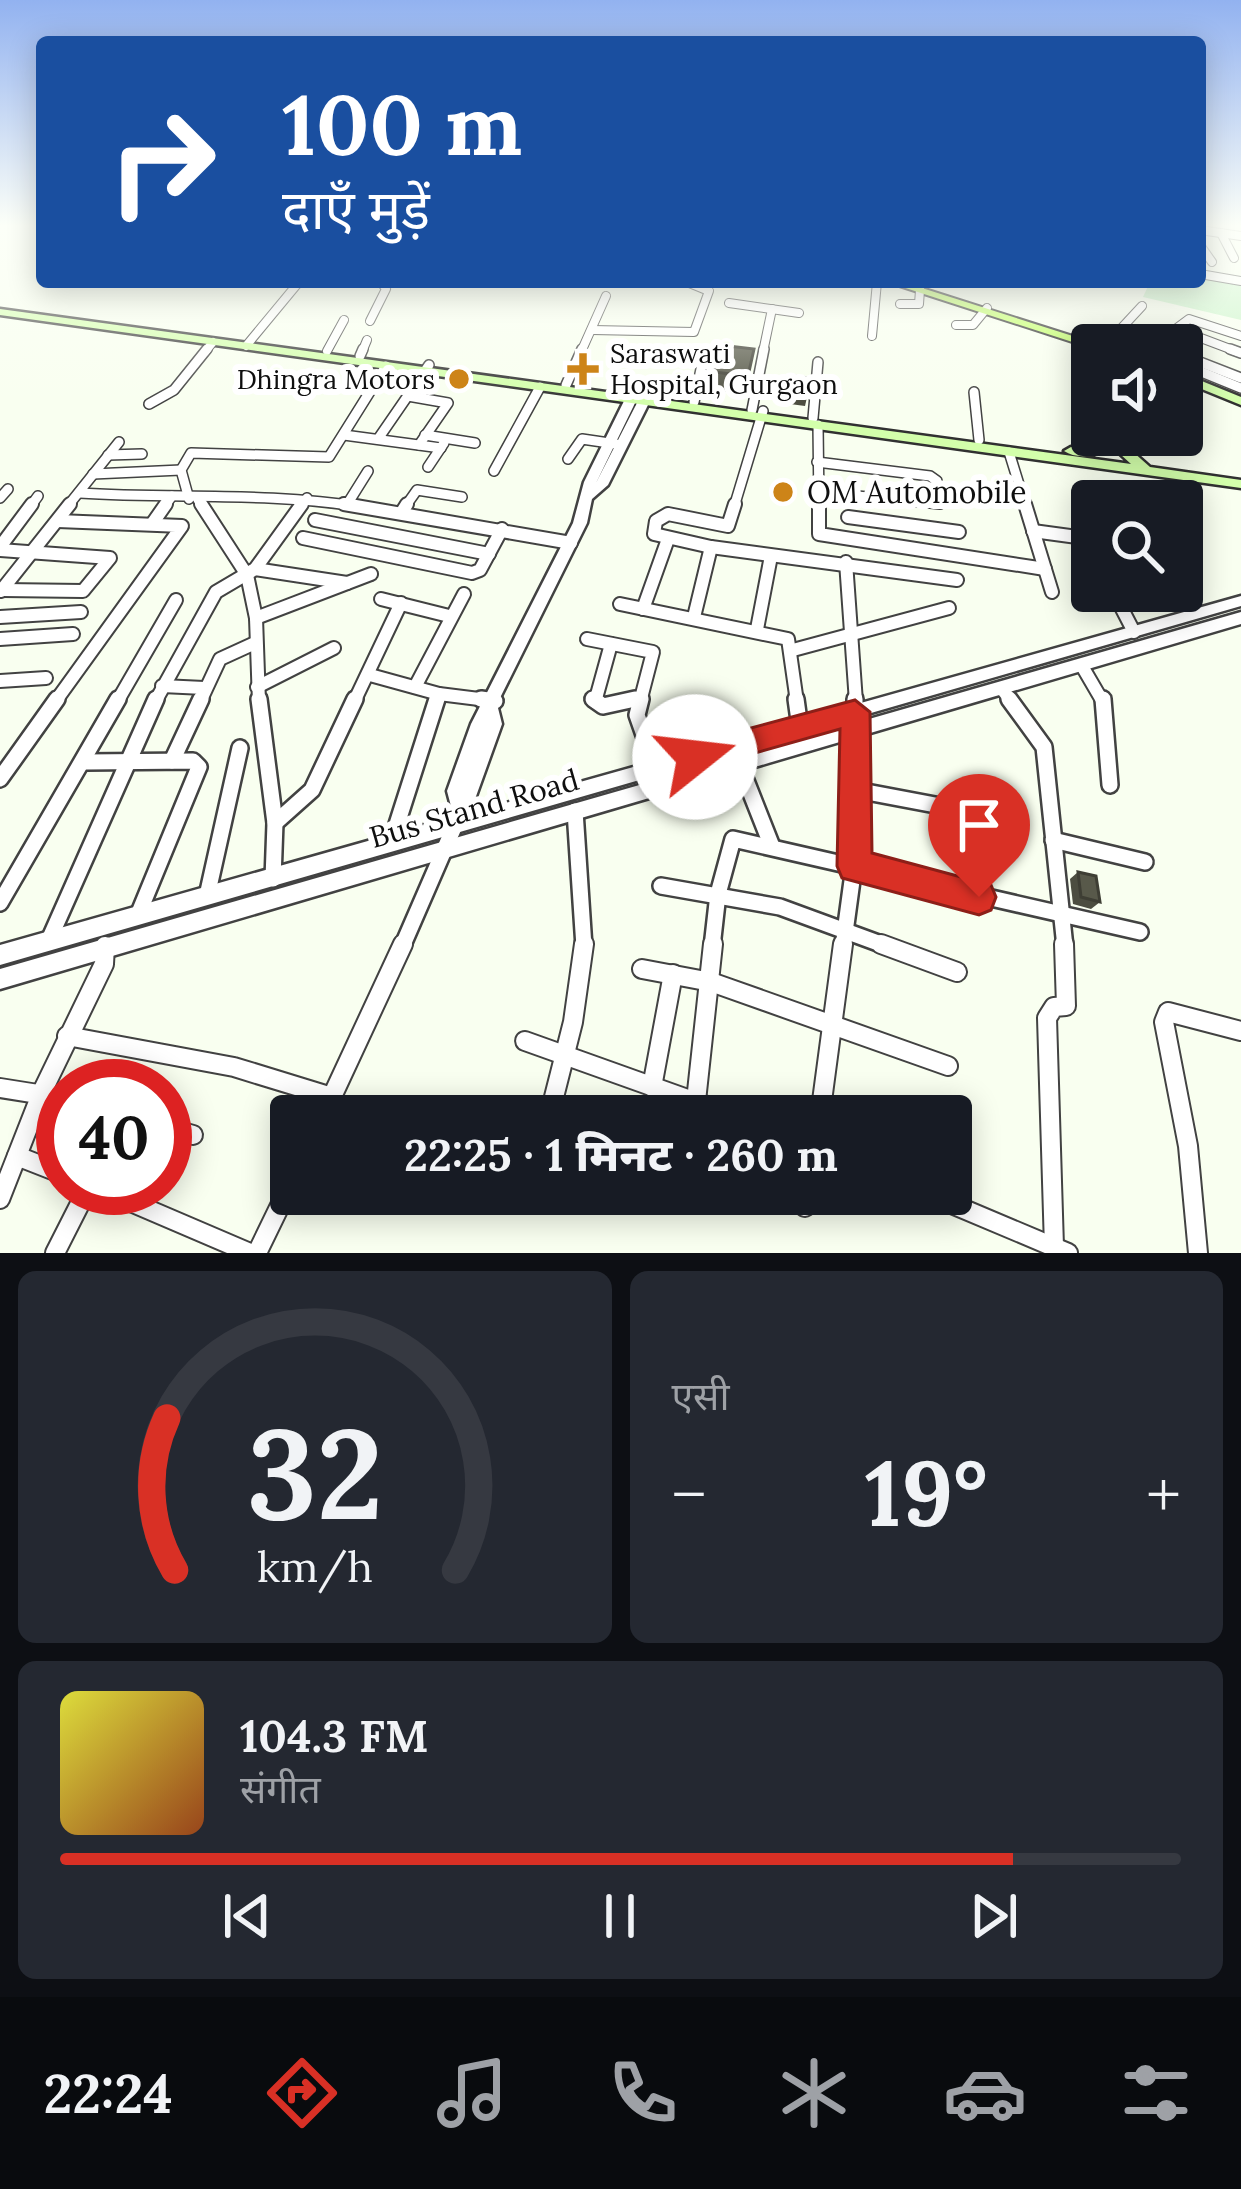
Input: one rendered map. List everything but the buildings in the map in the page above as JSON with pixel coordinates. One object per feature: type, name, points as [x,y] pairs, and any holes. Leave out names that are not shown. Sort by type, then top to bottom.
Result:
[{"type":"main road","points":[[922,288],[1071,337]]},
{"type":"main road","points":[[922,288],[1071,334]]},
{"type":"main road","points":[[0,309],[386,365],[1071,452]]},
{"type":"main road","points":[[50,316],[213,342],[327,351],[540,387],[759,413]]},
{"type":"main road","points":[[1203,386],[1241,401]]},
{"type":"main road","points":[[972,442],[1010,452],[1241,484]]},
{"type":"main road","points":[[1129,456],[1146,471]]},
{"type":"street","points":[[249,343],[294,288]]},
{"type":"street","points":[[370,321],[385,288]]},
{"type":"street","points":[[592,330],[694,332],[709,291],[702,288]]},
{"type":"street","points":[[872,336],[876,288]]},
{"type":"street","points":[[900,304],[919,304],[916,288]]},
{"type":"street","points":[[566,385],[606,296]]},
{"type":"street","points":[[729,302],[800,313]]},
{"type":"street","points":[[1125,324],[1142,306]]},
{"type":"street","points":[[956,325],[974,325],[987,308]]},
{"type":"street","points":[[772,309],[759,413],[728,526],[663,515],[653,531],[711,548],[771,556],[794,548],[846,562],[957,580]]},
{"type":"street","points":[[1183,324],[1189,319],[1241,336]]},
{"type":"street","points":[[327,351],[344,320]]},
{"type":"street","points":[[1203,339],[1241,353]]},
{"type":"street","points":[[360,356],[367,340]]},
{"type":"street","points":[[148,404],[174,390],[213,342]]},
{"type":"street","points":[[694,402],[704,355]]},
{"type":"street","points":[[818,362],[818,534],[1045,568]]},
{"type":"street","points":[[1203,363],[1241,378]]},
{"type":"street","points":[[271,898],[275,823],[256,687],[251,572],[194,499],[181,470],[187,457],[199,451],[326,459],[386,365]]},
{"type":"street","points":[[378,439],[427,368]]},
{"type":"street","points":[[1203,373],[1241,388]]},
{"type":"street","points":[[494,470],[540,387]]},
{"type":"street","points":[[972,442],[974,392]]},
{"type":"street","points":[[408,396],[448,403],[422,440]]},
{"type":"street","points":[[333,1095],[455,828],[494,724],[493,705],[571,543],[587,497],[602,485],[638,400]]},
{"type":"street","points":[[344,435],[443,444],[475,442]]},
{"type":"street","points":[[568,459],[582,439],[617,444]]},
{"type":"street","points":[[2,591],[119,442]]},
{"type":"street","points":[[428,466],[443,444]]},
{"type":"street","points":[[1010,452],[1052,592]]},
{"type":"street","points":[[108,455],[142,454]]},
{"type":"street","points":[[816,492],[939,506],[937,481],[817,463]]},
{"type":"street","points":[[93,474],[181,470]]},
{"type":"street","points":[[348,503],[368,471]]},
{"type":"street","points":[[402,512],[417,490],[462,497]]},
{"type":"street","points":[[80,493],[307,498],[571,543]]},
{"type":"street","points":[[0,549],[38,496]]},
{"type":"street","points":[[152,524],[172,496]]},
{"type":"street","points":[[49,940],[124,763],[195,623],[216,592],[251,572],[307,498]]},
{"type":"street","points":[[899,502],[903,546]]},
{"type":"street","points":[[352,547],[376,507]]},
{"type":"street","points":[[848,517],[958,532]]},
{"type":"street","points":[[315,520],[488,554]]},
{"type":"street","points":[[0,778],[182,528],[58,521]]},
{"type":"street","points":[[303,538],[476,573],[502,530]]},
{"type":"street","points":[[1033,531],[1071,536]]},
{"type":"street","points":[[644,609],[668,538]]},
{"type":"street","points":[[442,566],[454,547]]},
{"type":"street","points":[[694,617],[711,548]]},
{"type":"street","points":[[0,549],[110,558],[83,591],[2,591]]},
{"type":"street","points":[[757,629],[771,556]]},
{"type":"street","points":[[823,1095],[854,866],[857,721],[847,636],[846,562]]},
{"type":"street","points":[[251,572],[348,583]]},
{"type":"street","points":[[256,618],[371,574]]},
{"type":"street","points":[[415,687],[464,594]]},
{"type":"street","points":[[381,599],[449,616]]},
{"type":"street","points":[[0,903],[176,600]]},
{"type":"street","name":"Bus Stand Road","points":[[0,980],[271,898],[455,828],[575,811],[1241,601]]},
{"type":"street","points":[[275,823],[312,790],[401,603]]},
{"type":"street","points":[[620,604],[782,636],[793,650],[800,728]]},
{"type":"street","points":[[793,650],[949,608]]},
{"type":"street","points":[[0,617],[81,612]]},
{"type":"street","points":[[1123,612],[1134,632]]},
{"type":"street","points":[[1180,617],[1194,632]]},
{"type":"street","name":"Bus Stand Road","points":[[0,955],[800,728],[857,721],[1002,689],[1241,618]]},
{"type":"street","points":[[176,623],[195,623]]},
{"type":"street","points":[[0,639],[73,634]]},
{"type":"street","points":[[587,640],[653,652],[640,698],[639,723],[656,769]]},
{"type":"street","points":[[172,761],[204,688],[225,654],[255,643]]},
{"type":"street","points":[[611,644],[592,701],[604,706],[640,698]]},
{"type":"street","points":[[256,687],[334,648]]},
{"type":"street","points":[[1082,666],[1102,692],[1110,785]]},
{"type":"street","points":[[370,674],[493,705]]},
{"type":"street","points":[[0,680],[46,678]]},
{"type":"street","points":[[162,686],[204,688]]},
{"type":"street","points":[[972,1213],[1061,1250],[1047,1018],[1048,1011],[1069,1000],[1062,918],[1043,742],[1002,689]]},
{"type":"street","points":[[392,843],[439,694]]},
{"type":"street","points":[[207,896],[240,748]]},
{"type":"street","points":[[86,762],[196,763],[198,777],[138,916]]},
{"type":"street","points":[[739,763],[771,844]]},
{"type":"street","points":[[856,790],[983,814]]},
{"type":"street","points":[[555,1095],[587,960],[587,880],[575,811]]},
{"type":"street","points":[[697,1095],[718,894],[733,838],[1062,918],[1140,932]]},
{"type":"street","points":[[1053,840],[1145,862]]},
{"type":"street","points":[[661,886],[780,908],[957,972]]},
{"type":"street","points":[[57,1059],[104,964],[109,925]]},
{"type":"street","points":[[642,970],[711,982],[948,1066]]},
{"type":"street","points":[[652,1087],[673,974]]},
{"type":"street","points":[[1198,1253],[1188,1147],[1164,1022],[1168,1012],[1180,1011],[1241,1031]]},
{"type":"street","points":[[67,1036],[241,1066],[326,1095]]},
{"type":"street","points":[[525,1041],[677,1095]]},
{"type":"street","points":[[0,1088],[36,1091]]},
{"type":"street","points":[[0,1199],[36,1107]]},
{"type":"street","points":[[17,1156],[36,1163]]},
{"type":"street","points":[[56,1253],[75,1215]]},
{"type":"street","points":[[163,1215],[254,1253],[274,1215]]},
{"type":"green space","points":[[1241,285],[1241,320],[1143,297],[1147,288]]},
{"type":"place","name":"Saraswati Hospital, Gurgaon","points":[[583,369]]},
{"type":"place","name":"Dhingra Motors","points":[[459,379]]},
{"type":"place","name":"OM Automobile","points":[[783,492]]},
{"type":"route","points":[[695,757],[855,712],[859,730],[854,866],[979,897]]}]
